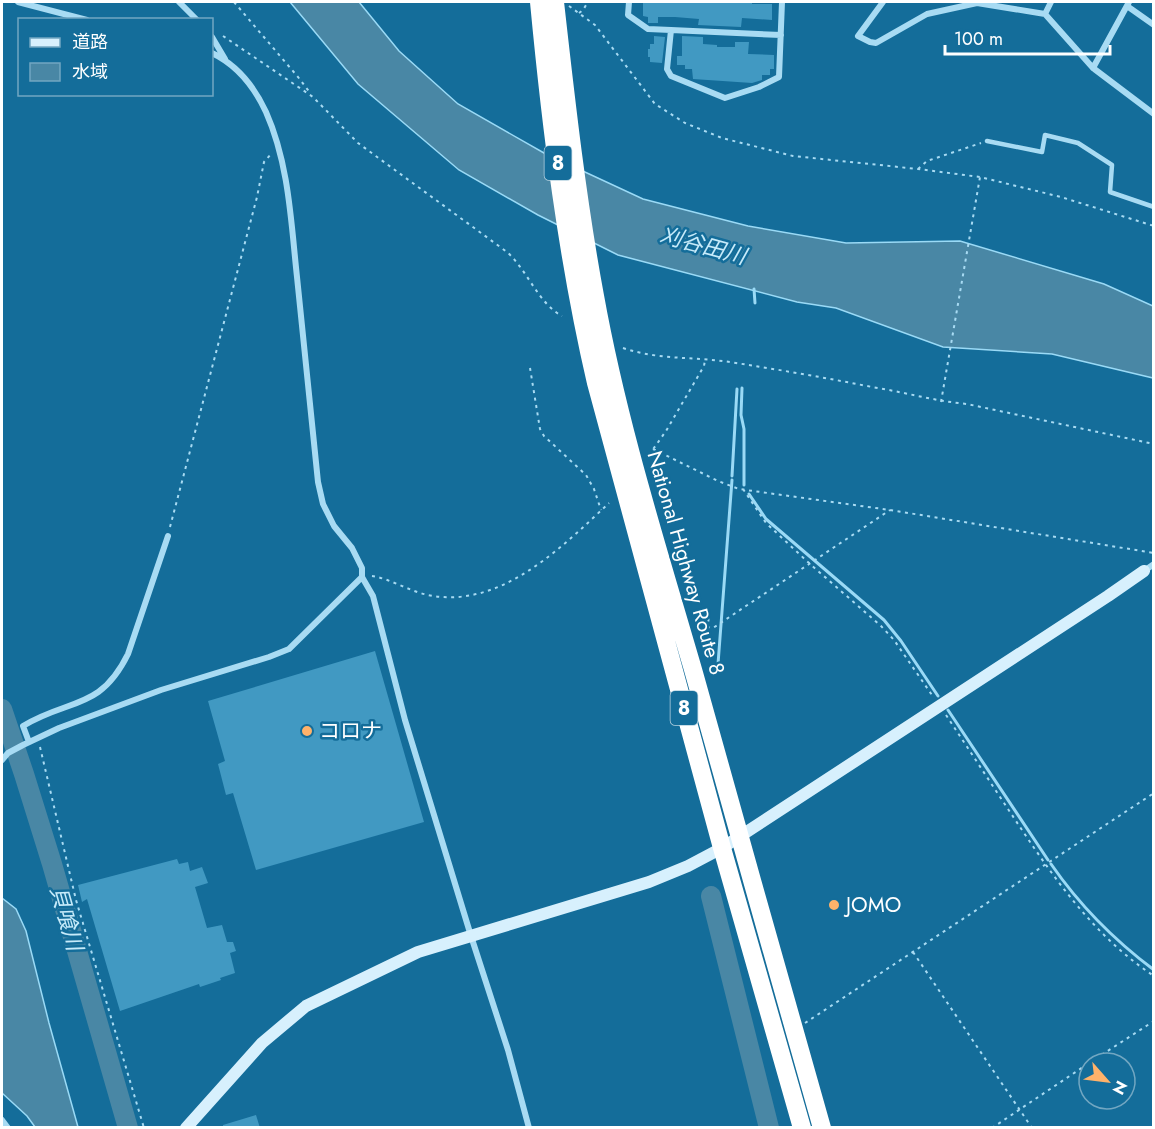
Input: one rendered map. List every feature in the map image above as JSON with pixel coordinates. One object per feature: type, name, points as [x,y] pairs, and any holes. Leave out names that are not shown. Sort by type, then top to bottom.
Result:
[{"type":"highway","name":"National Highway Route 8","points":[[538,2],[585,338],[722,848],[802,1128]]},
{"type":"highway","name":"National Highway Route 8","points":[[561,3],[561,52],[574,158],[595,296],[615,390],[822,1128]]},
{"type":"street","points":[[18,2],[79,18]]},
{"type":"street","points":[[179,2],[195,18]]},
{"type":"street","points":[[628,2],[628,15],[648,29],[781,35]]},
{"type":"street","points":[[671,30],[667,69],[671,75],[725,98],[759,87],[779,77],[782,2]]},
{"type":"street","points":[[883,2],[858,36],[876,43],[927,14],[977,2],[1045,14],[1093,68],[1154,114]]},
{"type":"street","points":[[1045,14],[1051,2]]},
{"type":"street","points":[[1093,68],[1128,4],[1154,25]]},
{"type":"street","points":[[213,39],[226,60]]},
{"type":"street","points":[[213,54],[235,67],[250,84],[260,101],[278,147],[290,211],[318,482],[323,504],[334,526],[352,548],[362,568],[362,577],[373,596],[405,720],[508,1050],[529,1128]]},
{"type":"street","points":[[26,744],[23,726],[94,696],[110,685],[121,670],[168,536]]},
{"type":"street","points":[[186,1128],[262,1043],[306,1006],[418,952],[649,882],[688,866],[741,837],[1149,567]]},
{"type":"street","points":[[2,760],[8,753],[59,728],[161,690],[289,649],[362,577]]},
{"type":"street","points":[[2,1120],[8,1128]]},
{"type":"lane","points":[[987,141],[1042,152],[1045,135],[1078,143],[1112,165],[1110,192],[1154,207]]},
{"type":"path","points":[[234,2],[298,76],[313,97],[358,143],[519,262],[545,303],[553,312],[562,316]]},
{"type":"path","points":[[579,13],[588,2]]},
{"type":"path","points":[[561,3],[595,25],[629,73],[655,104],[685,123],[740,144],[793,156],[980,177],[1061,197],[1154,226]]},
{"type":"path","points":[[219,34],[313,97]]},
{"type":"path","points":[[918,169],[927,161],[987,141]]},
{"type":"path","points":[[168,536],[257,197],[264,162],[278,147]]},
{"type":"path","points":[[940,402],[980,177]]},
{"type":"path","points":[[623,348],[642,355],[726,361],[759,366],[874,387],[940,402],[987,407],[1154,444]]},
{"type":"path","points":[[649,455],[702,370],[705,360]]},
{"type":"path","points":[[530,368],[540,429],[544,436],[586,475],[602,510]]},
{"type":"path","points":[[653,449],[723,483],[741,489],[890,510],[1154,553]]},
{"type":"path","points":[[741,489],[766,523],[882,626],[894,640],[1045,865],[1089,920],[1114,946],[1154,976]]},
{"type":"path","points":[[362,577],[374,576],[428,595],[451,597],[484,591],[506,583],[557,552],[609,503]]},
{"type":"path","points":[[709,611],[708,627],[713,628],[890,510]]},
{"type":"path","points":[[38,738],[76,900],[144,1128]]},
{"type":"path","points":[[793,1029],[1154,793]]},
{"type":"path","points":[[914,952],[1032,1128]]},
{"type":"path","points":[[1107,1051],[1154,1020]]},
{"type":"path","points":[[992,1128],[1077,1071]]},
{"type":"water","name":"刈谷田川","points":[[290,2],[359,2],[399,51],[458,104],[544,153],[643,199],[748,226],[846,243],[960,241],[1104,284],[1153,306],[1153,378],[1052,354],[943,347],[836,308],[797,302],[618,255],[538,215],[459,170],[358,84]]},
{"type":"water","points":[[2,898],[16,909],[26,931],[78,1127],[35,1127],[27,1116],[2,1093]]},
{"type":"building","points":[[643,3],[772,4],[772,20],[742,18],[741,27],[698,25],[699,19],[675,17],[658,17],[658,23],[648,23],[648,17],[643,16]]},
{"type":"building","points":[[654,36],[665,37],[662,63],[650,62],[650,57],[648,57],[650,44],[654,44]]},
{"type":"building","points":[[682,36],[703,37],[703,44],[717,45],[717,47],[735,47],[735,42],[749,42],[748,54],[774,55],[774,69],[770,69],[770,75],[762,75],[762,80],[752,83],[693,79],[692,69],[685,69],[685,65],[677,65],[677,56],[682,56]]},
{"type":"building","name":"コロナ","points":[[375,651],[424,822],[256,870],[233,793],[226,795],[218,764],[225,761],[208,701]]},
{"type":"building","points":[[177,859],[179,864],[188,862],[190,871],[202,867],[208,883],[195,887],[207,928],[222,925],[227,942],[233,942],[236,951],[230,953],[235,973],[200,987],[199,984],[120,1011],[87,899],[82,902],[78,885]]},
{"type":"building","points":[[256,1115],[260,1128],[223,1128],[223,1125]]},
{"type":"waterway","points":[[754,289],[755,303]]},
{"type":"waterway","points":[[742,388],[744,485]]},
{"type":"waterway","points":[[732,476],[737,389]]},
{"type":"waterway","points":[[718,664],[732,480]]},
{"type":"waterway","points":[[749,494],[766,519],[884,620],[938,696]]},
{"type":"waterway","name":"貝喰川","points":[[2,709],[52,864],[128,1128]]},
{"type":"waterway","points":[[948,710],[1048,860]]},
{"type":"waterway","points":[[1051,864],[1098,922],[1154,970]]},
{"type":"waterway","points":[[711,896],[769,1128]]},
{"type":"place","name":"コロナ","points":[[307,731]]},
{"type":"place","name":"JOMO","points":[[834,905]]}]
